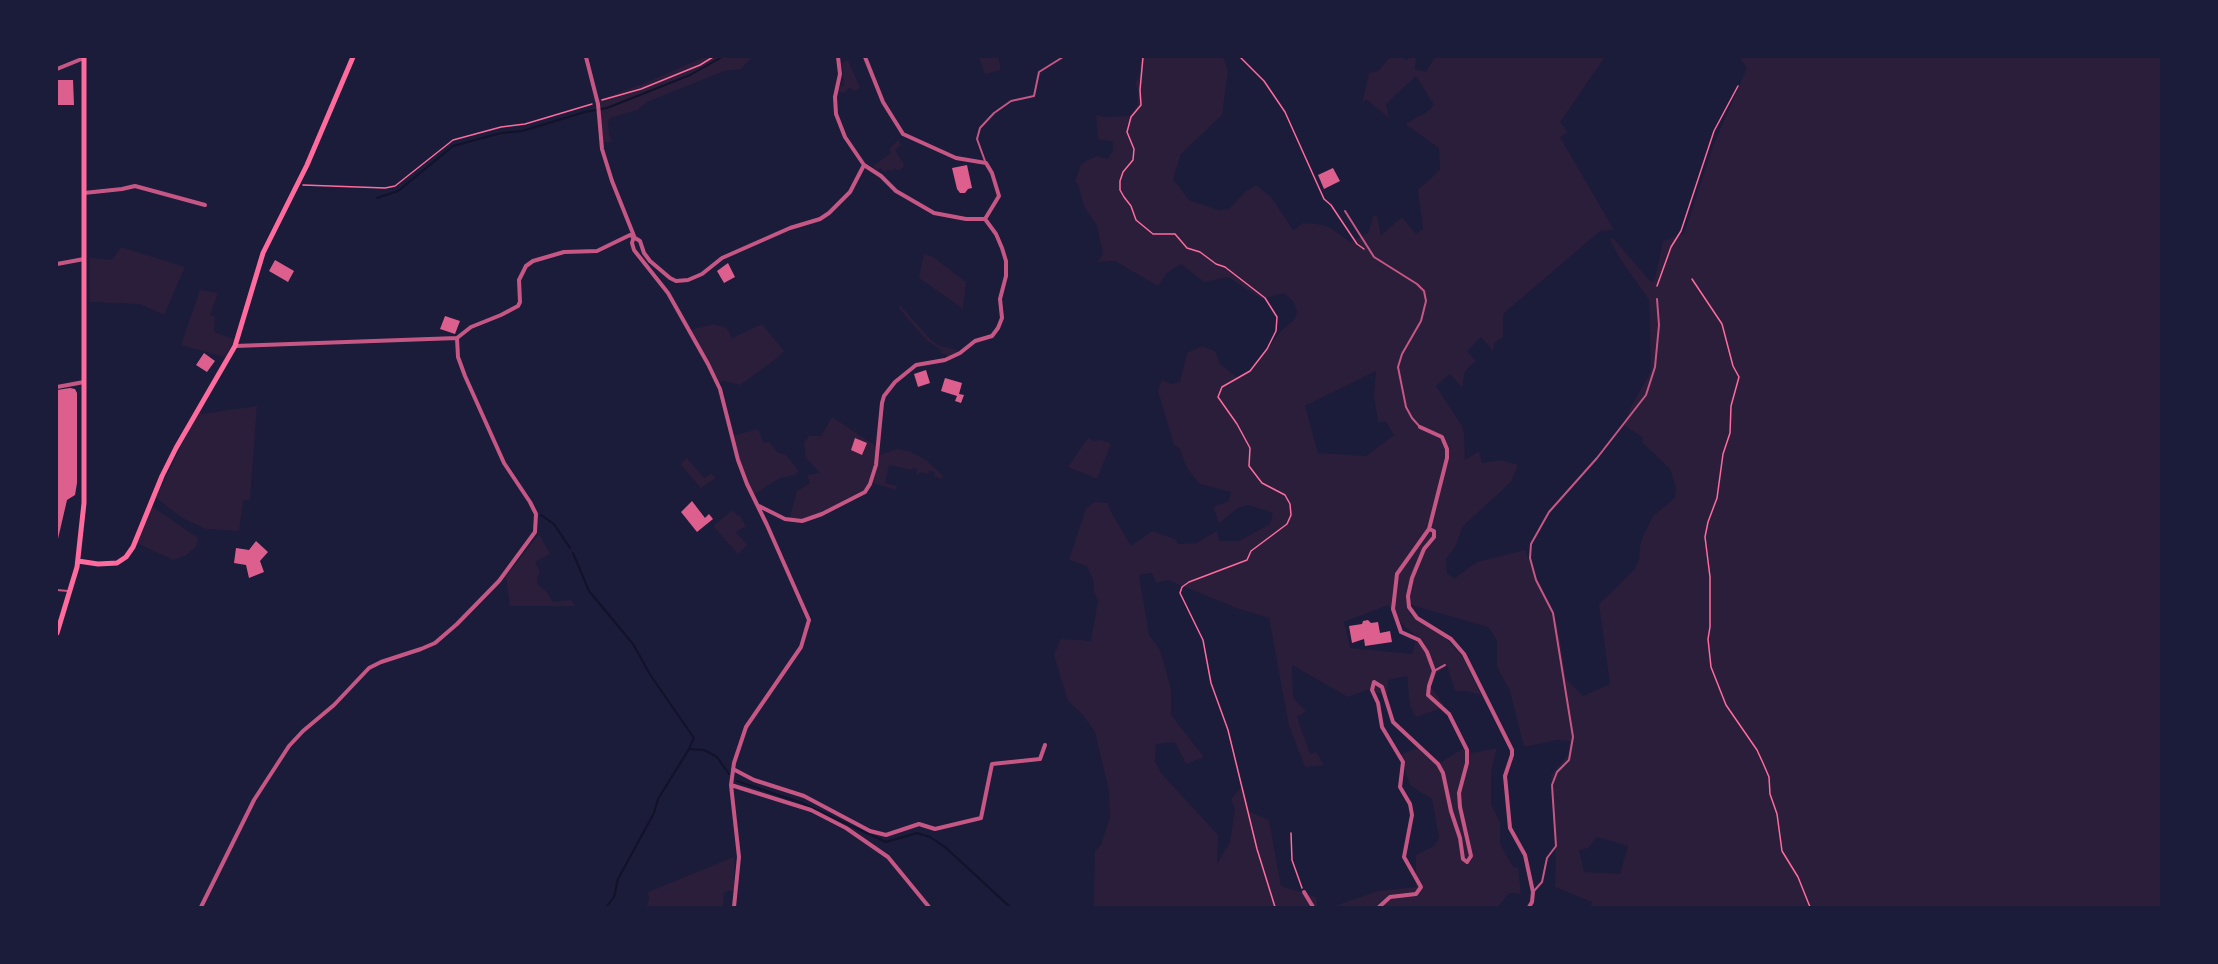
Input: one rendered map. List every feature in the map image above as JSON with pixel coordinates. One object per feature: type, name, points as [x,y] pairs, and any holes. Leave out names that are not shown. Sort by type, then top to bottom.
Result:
[{"type":"main road","points":[[57,633],[78,561],[84,503],[84,57]]},
{"type":"main road","points":[[78,561],[117,563],[126,557],[133,547],[176,448],[235,346],[263,253],[298,183],[353,57]]},
{"type":"street","points":[[57,69],[84,57]]},
{"type":"street","points":[[586,57],[598,103],[604,156],[634,236],[640,241],[650,261],[670,278],[679,282],[702,274],[722,258],[790,228],[825,216],[836,208],[850,192],[864,165]]},
{"type":"street","points":[[838,57],[840,74],[835,97],[836,114],[849,144],[864,165],[881,176],[896,191],[934,213],[966,219],[985,219]]},
{"type":"street","points":[[865,57],[883,102],[903,134],[956,159],[986,163],[994,176],[999,194],[985,219]]},
{"type":"street","points":[[84,193],[135,186],[205,205]]},
{"type":"street","points":[[758,506],[785,519],[802,521],[822,514],[865,492],[876,466],[882,403],[884,396],[895,382],[916,365],[945,360],[960,353],[975,341],[996,333],[1002,318],[1000,299],[1006,276],[1006,261],[1002,248],[985,219]]},
{"type":"street","points":[[235,346],[457,338],[471,327],[518,306],[520,302],[519,280],[526,266],[533,261],[564,252],[597,251],[627,236],[634,236]]},
{"type":"street","points":[[634,236],[632,243],[634,250],[668,293],[720,389],[738,460],[747,484],[807,612],[808,627],[801,647],[746,726],[733,769],[731,785],[739,857],[734,907]]},
{"type":"street","points":[[57,264],[84,259]]},
{"type":"street","points":[[201,907],[254,800],[289,746],[303,730],[334,705],[369,668],[435,643],[457,624],[499,580],[535,532],[536,514],[504,463],[465,376],[458,357],[457,338]]},
{"type":"street","points":[[57,387],[85,382]]},
{"type":"street","points":[[1378,907],[1390,897],[1416,894],[1421,887],[1404,857],[1412,815],[1410,804],[1400,787],[1403,762],[1382,727],[1378,703],[1372,690],[1374,682],[1382,687],[1393,722],[1438,764],[1443,773],[1451,811],[1460,838],[1463,859],[1465,862],[1471,859],[1459,793],[1467,763],[1467,750],[1449,714],[1428,695],[1434,671],[1433,664],[1421,642],[1401,632],[1393,609],[1397,574],[1429,529],[1447,458],[1447,449],[1442,437],[1420,427]]},
{"type":"street","points":[[1429,529],[1434,531],[1434,537],[1424,549],[1412,578],[1409,607],[1417,618],[1451,639],[1464,654],[1512,750],[1505,776],[1510,828],[1525,855],[1533,892],[1529,907]]},
{"type":"street","points":[[733,769],[754,780],[804,796],[870,831],[886,835],[919,824],[935,829],[981,818],[992,764],[1040,759],[1045,745]]},
{"type":"street","points":[[731,785],[811,810],[846,828],[888,857],[928,907]]},
{"type":"street","points":[[1304,892],[1313,907]]},
{"type":"lane","points":[[237,57],[243,57]]},
{"type":"lane","points":[[986,163],[977,139],[980,128],[994,113],[1011,102],[1034,96],[1039,72],[1063,57]]},
{"type":"lane","points":[[1345,212],[1374,257],[1418,284],[1426,296],[1421,321],[1401,354],[1398,367],[1406,407],[1420,427]]},
{"type":"lane","points":[[1533,892],[1542,882],[1547,858],[1556,846],[1552,785],[1557,772],[1569,760],[1573,737],[1553,613],[1536,580],[1530,558],[1531,544],[1549,512],[1597,458],[1646,395],[1655,367],[1659,325],[1658,299]]},
{"type":"lane","points":[[57,590],[71,591]]},
{"type":"lane","points":[[1434,671],[1445,664]]},
{"type":"path","points":[[298,183],[319,187],[385,188],[395,186],[453,140],[501,127],[525,124],[598,103],[640,89],[700,65],[713,57]]},
{"type":"path","points":[[1143,57],[1141,105],[1131,117],[1128,132],[1134,149],[1133,160],[1123,172],[1120,190],[1131,206],[1136,220],[1153,234],[1175,234],[1187,248],[1200,252],[1216,264],[1226,267],[1265,298],[1277,317],[1276,332],[1267,349],[1250,371],[1222,387],[1218,398],[1237,424],[1250,448],[1249,466],[1262,483],[1285,495],[1290,504],[1291,515],[1287,524],[1251,551],[1247,560],[1189,582],[1182,587],[1180,593],[1203,640],[1211,683],[1228,730],[1257,849],[1275,907]]},
{"type":"path","points":[[1240,57],[1264,81],[1285,112],[1324,200],[1342,219],[1357,244],[1374,257]]},
{"type":"path","points":[[1657,286],[1671,247],[1681,231],[1714,131],[1738,86]]},
{"type":"path","points":[[1692,279],[1722,324],[1733,366],[1739,377],[1731,406],[1730,433],[1723,454],[1717,498],[1705,537],[1710,577],[1710,627],[1707,639],[1711,667],[1726,705],[1757,750],[1763,763],[1777,814],[1782,851],[1798,877],[1810,907]]},
{"type":"path","points":[[1291,833],[1292,860],[1304,892]]},
{"type":"shaded area","points":[[704,57],[752,57],[741,69],[724,71],[647,102],[637,110],[610,118],[608,123],[612,142],[602,142],[597,100],[645,83]]},
{"type":"shaded area","points":[[979,57],[998,57],[1001,70],[985,74]]},
{"type":"shaded area","points":[[1141,57],[1223,57],[1228,71],[1222,115],[1181,154],[1173,179],[1189,200],[1218,210],[1229,209],[1245,192],[1256,185],[1271,197],[1293,230],[1303,223],[1317,224],[1329,227],[1350,242],[1368,233],[1374,215],[1377,216],[1381,235],[1402,217],[1416,234],[1423,229],[1418,190],[1440,170],[1439,148],[1405,124],[1427,112],[1434,105],[1416,76],[1386,104],[1389,118],[1366,99],[1362,104],[1369,73],[1378,71],[1390,57],[1403,57],[1407,61],[1408,57],[1416,57],[1415,69],[1426,72],[1435,57],[1605,57],[1560,122],[1568,132],[1560,137],[1614,230],[1600,231],[1503,314],[1503,337],[1494,343],[1493,351],[1481,337],[1467,351],[1476,361],[1465,371],[1462,388],[1450,374],[1436,386],[1462,426],[1465,460],[1479,451],[1482,463],[1501,460],[1518,465],[1511,482],[1463,526],[1455,547],[1446,559],[1447,574],[1455,578],[1477,562],[1525,550],[1558,627],[1566,679],[1583,696],[1610,684],[1599,604],[1634,570],[1639,560],[1641,541],[1653,516],[1675,498],[1676,487],[1670,469],[1642,442],[1643,438],[1624,425],[1651,371],[1649,300],[1610,240],[1613,238],[1651,282],[1655,279],[1663,241],[1684,234],[1713,146],[1747,68],[1739,57],[2161,57],[2161,907],[1590,907],[1592,902],[1555,887],[1551,775],[1568,755],[1570,741],[1557,740],[1524,747],[1510,691],[1497,667],[1497,640],[1488,627],[1411,605],[1409,614],[1446,638],[1463,658],[1481,695],[1467,691],[1455,691],[1447,666],[1436,674],[1431,687],[1444,705],[1416,717],[1410,706],[1407,676],[1388,680],[1387,695],[1367,690],[1348,697],[1292,665],[1293,698],[1306,711],[1297,717],[1310,754],[1316,752],[1324,765],[1305,767],[1289,726],[1269,618],[1239,609],[1168,580],[1156,583],[1152,573],[1139,575],[1149,635],[1160,650],[1171,689],[1171,715],[1204,757],[1186,764],[1175,742],[1156,744],[1155,761],[1161,773],[1218,835],[1217,864],[1230,842],[1235,809],[1231,799],[1243,785],[1250,812],[1269,820],[1281,886],[1316,897],[1318,907],[1094,907],[1095,851],[1101,845],[1110,817],[1109,791],[1095,732],[1082,714],[1068,701],[1054,655],[1061,639],[1091,641],[1098,600],[1094,592],[1093,580],[1087,566],[1069,560],[1086,508],[1095,502],[1108,503],[1131,546],[1152,531],[1175,539],[1178,544],[1196,543],[1217,531],[1219,541],[1239,541],[1270,524],[1273,513],[1249,505],[1238,508],[1219,523],[1213,507],[1229,501],[1231,492],[1200,484],[1188,470],[1179,448],[1174,445],[1158,391],[1162,380],[1171,384],[1180,382],[1187,353],[1202,346],[1215,351],[1220,364],[1238,378],[1249,372],[1282,330],[1295,319],[1297,312],[1294,302],[1284,293],[1262,299],[1228,277],[1204,282],[1181,264],[1167,273],[1158,286],[1115,261],[1097,262],[1103,254],[1097,226],[1084,206],[1078,184],[1075,181],[1081,165],[1097,156],[1108,159],[1113,150],[1113,142],[1098,139],[1096,115],[1130,116],[1138,104],[1138,91],[1135,83],[1139,78]],"holes":[[[1376,371],[1374,396],[1378,422],[1386,422],[1394,435],[1366,456],[1318,453],[1305,406]],[[1388,605],[1404,626],[1417,637],[1412,654],[1350,648],[1344,622]],[[1597,837],[1628,846],[1620,874],[1584,872],[1579,850],[1588,848]]]},
{"type":"shaded area","points":[[848,60],[860,88],[854,91],[850,87],[844,93],[839,92],[840,87],[844,85],[842,63]]},
{"type":"shaded area","points":[[898,140],[901,145],[895,150],[904,164],[903,168],[898,171],[895,168],[891,172],[888,169],[885,172],[880,168],[877,170],[873,166],[891,153],[889,149]]},
{"type":"shaded area","points":[[121,247],[185,267],[164,315],[140,304],[90,302],[90,258],[112,260]]},
{"type":"shaded area","points":[[924,254],[933,257],[966,282],[963,309],[919,278]]},
{"type":"shaded area","points":[[200,290],[218,293],[210,315],[215,317],[214,332],[234,339],[225,357],[181,345]]},
{"type":"shaded area","points":[[900,305],[932,341],[940,346],[958,350],[957,355],[951,357],[941,353],[941,350],[925,339],[899,308]]},
{"type":"shaded area","points":[[714,324],[727,328],[732,338],[762,324],[784,351],[739,386],[723,381],[717,384],[690,330]]},
{"type":"shaded area","points":[[257,406],[250,499],[243,501],[239,531],[206,529],[184,519],[156,498],[198,412],[202,414]]},
{"type":"shaded area","points":[[832,417],[879,448],[868,488],[809,519],[789,520],[797,491],[810,483],[807,475],[820,473],[806,458],[804,443],[809,436],[821,436]]},
{"type":"shaded area","points":[[758,429],[763,442],[770,443],[777,452],[786,455],[798,470],[796,475],[780,478],[753,495],[747,484],[732,436]]},
{"type":"shaded area","points":[[1088,438],[1111,444],[1097,479],[1068,467]]},
{"type":"shaded area","points":[[897,449],[909,451],[926,460],[943,476],[942,479],[934,476],[935,472],[929,471],[928,474],[920,472],[918,475],[916,474],[917,469],[889,465],[885,483],[897,486],[896,490],[873,482],[880,455]]},
{"type":"shaded area","points":[[687,458],[704,478],[711,473],[716,478],[701,488],[680,464]]},
{"type":"shaded area","points":[[150,505],[198,538],[196,547],[185,556],[173,560],[135,542]]},
{"type":"shaded area","points":[[733,510],[746,526],[736,532],[747,545],[738,554],[713,526]]},
{"type":"shaded area","points":[[539,534],[550,554],[535,562],[540,572],[537,579],[538,585],[545,590],[553,602],[571,600],[575,606],[510,606],[506,576]]},
{"type":"shaded area","points":[[1420,747],[1438,764],[1464,748],[1471,753],[1497,748],[1491,771],[1491,804],[1500,822],[1500,844],[1513,867],[1518,868],[1521,894],[1509,893],[1498,907],[1332,907],[1378,891],[1416,887],[1416,855],[1434,846],[1439,838],[1432,799],[1410,785],[1400,755]]},
{"type":"shaded area","points":[[734,857],[734,890],[724,892],[723,907],[646,907],[649,900],[648,892]]},
{"type":"building","points":[[57,80],[73,80],[74,105],[57,105]]},
{"type":"building","points":[[967,165],[972,188],[965,193],[960,193],[952,168]]},
{"type":"building","points":[[1333,168],[1340,181],[1324,189],[1318,175]]},
{"type":"building","points":[[275,260],[294,271],[288,282],[269,271]]},
{"type":"building","points":[[728,263],[735,277],[724,283],[717,271]]},
{"type":"building","points":[[445,316],[460,321],[455,334],[440,329]]},
{"type":"building","points":[[204,353],[215,361],[207,372],[196,365]]},
{"type":"building","points":[[926,370],[930,383],[918,387],[914,374]]},
{"type":"building","points":[[945,378],[962,383],[959,394],[964,395],[961,403],[955,401],[957,396],[941,391]]},
{"type":"building","points":[[75,389],[77,393],[77,483],[75,495],[67,500],[57,543],[57,390]]},
{"type":"building","points":[[855,438],[867,443],[862,455],[851,450]]},
{"type":"building","points":[[692,501],[705,518],[709,514],[713,519],[697,532],[681,512]]},
{"type":"building","points":[[256,541],[268,552],[260,561],[264,572],[249,578],[246,565],[234,563],[236,548],[249,550]]},
{"type":"building","points":[[1368,620],[1371,623],[1378,622],[1380,633],[1390,631],[1392,642],[1365,646],[1364,639],[1352,643],[1349,626],[1362,624],[1363,621]]},
{"type":"waterway","points":[[377,198],[398,191],[453,146],[501,133],[522,131],[585,112],[607,108],[690,75],[722,57]]},
{"type":"waterway","points":[[541,515],[554,524],[570,548]]},
{"type":"waterway","points":[[573,553],[589,591],[633,644],[651,676],[694,738],[689,749]]},
{"type":"waterway","points":[[606,907],[614,897],[618,879],[654,813],[658,799],[689,749],[704,750],[717,757],[729,774]]},
{"type":"waterway","points":[[737,781],[802,803],[886,842],[917,833],[930,837],[945,847],[1010,907]]}]
